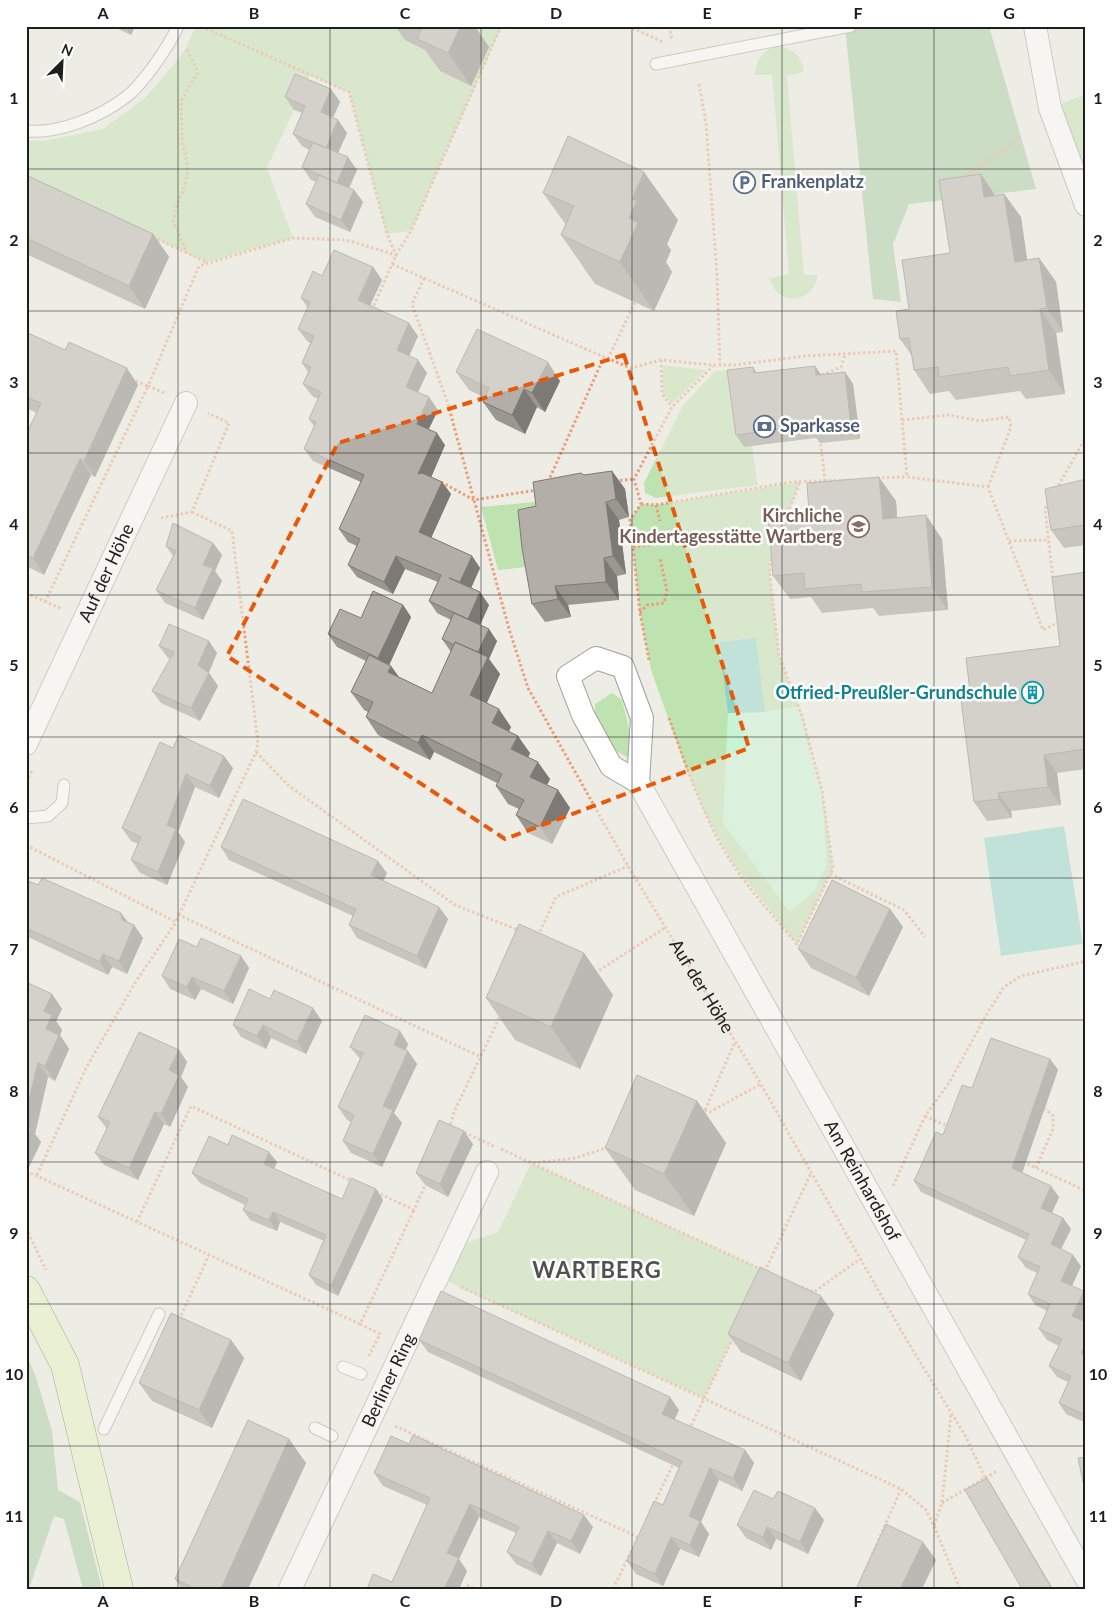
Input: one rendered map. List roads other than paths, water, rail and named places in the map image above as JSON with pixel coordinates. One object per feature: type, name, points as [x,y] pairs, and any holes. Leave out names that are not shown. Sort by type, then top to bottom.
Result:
[{"type":"street","points":[[1035,26],[1050,108],[1086,206]]},
{"type":"street","name":"Auf der Höhe","points":[[26,744],[186,403]]},
{"type":"street","points":[[596,658],[623,667],[642,718],[638,782],[611,766],[583,715],[568,676],[596,658]]},
{"type":"street","name":"Am Reinhardshof","points":[[638,782],[1086,1578]]},
{"type":"street","name":"Berliner Ring","points":[[290,1589],[487,1172]]},
{"type":"street","points":[[26,1290],[65,1365],[119,1589]]},
{"type":"lane","points":[[26,131],[39,132],[80,123],[127,97],[168,47],[178,26]]},
{"type":"lane","points":[[656,64],[851,26]]},
{"type":"lane","points":[[26,818],[48,816],[62,803],[64,785]]},
{"type":"lane","points":[[104,1429],[159,1314]]},
{"type":"lane","points":[[343,1367],[360,1374]]},
{"type":"lane","points":[[315,1428],[332,1436]]},
{"type":"place","name":"Frankenplatz","points":[[745,182]]},
{"type":"place","name":"Sparkasse","points":[[764,426]]},
{"type":"place","name":"Kirchliche Kindertagesstätte Wartberg","points":[[858,526]]},
{"type":"place","name":"Otfried-Preußler-Grundschule","points":[[1033,693]]},
{"type":"district","name":"WARTBERG","points":[[597,1270]]}]
